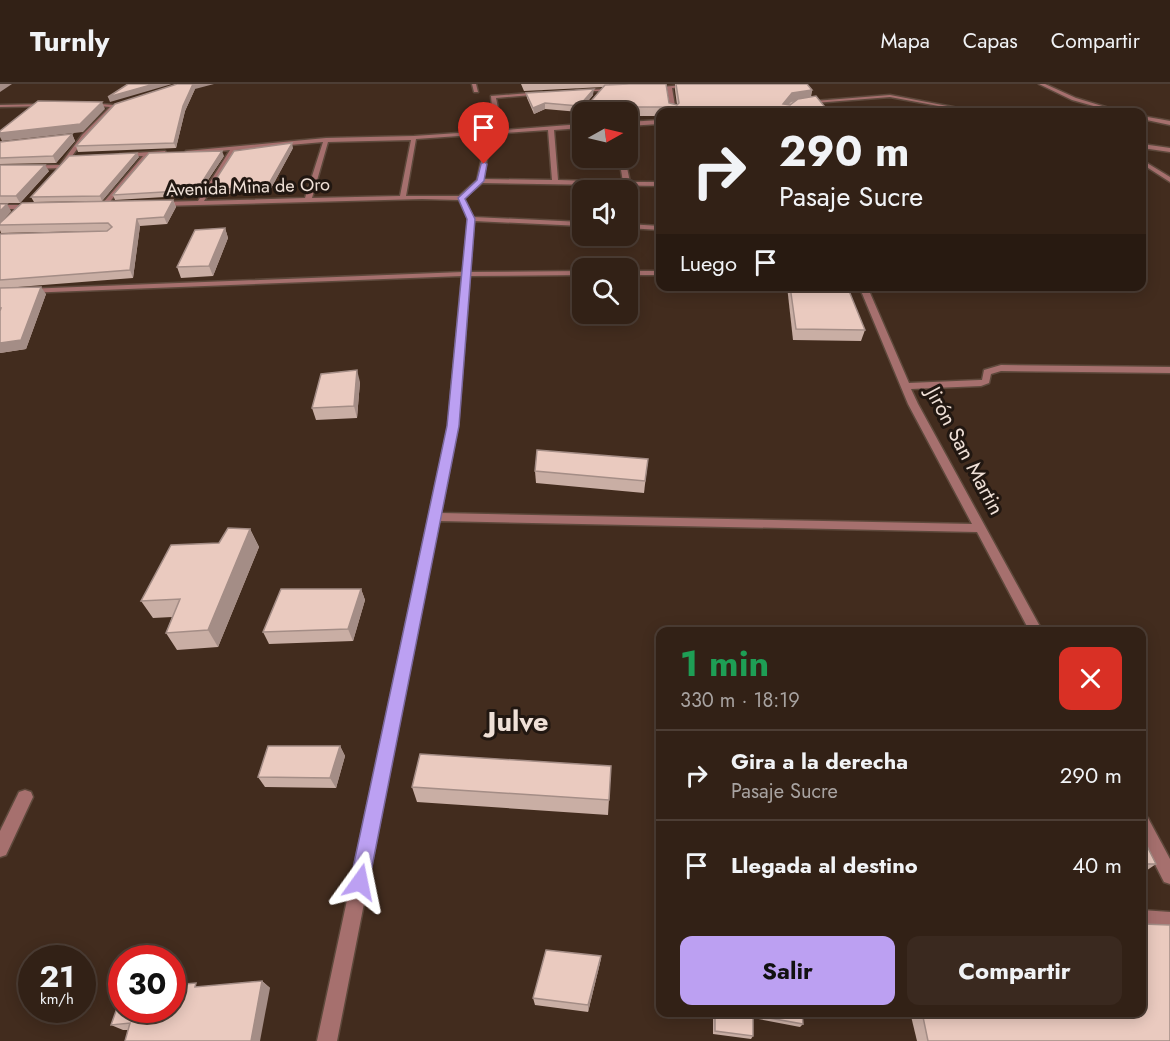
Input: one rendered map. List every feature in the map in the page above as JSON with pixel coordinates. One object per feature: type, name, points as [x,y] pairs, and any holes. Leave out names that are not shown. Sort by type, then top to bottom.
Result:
[{"type":"street","points":[[474,84],[476,91]]},
{"type":"street","points":[[647,88],[717,84]]},
{"type":"street","points":[[1041,84],[1074,99],[1105,108]]},
{"type":"street","points":[[669,87],[673,108]]},
{"type":"street","points":[[570,92],[625,89]]},
{"type":"street","points":[[597,98],[603,90]]},
{"type":"street","points":[[327,1041],[453,426],[471,219],[461,198],[480,181],[495,108],[493,97],[549,93]]},
{"type":"street","points":[[790,108],[802,103],[878,96],[906,97],[957,108]]},
{"type":"street","points":[[81,104],[114,106],[132,101]]},
{"type":"street","points":[[0,106],[59,105]]},
{"type":"street","points":[[54,175],[84,136],[114,106]]},
{"type":"street","points":[[1146,119],[1170,123]]},
{"type":"street","points":[[638,123],[656,122]]},
{"type":"street","points":[[180,153],[326,140],[414,138],[570,127]]},
{"type":"street","points":[[551,128],[555,183]]},
{"type":"street","points":[[74,137],[84,136]]},
{"type":"street","points":[[403,197],[414,138]]},
{"type":"street","points":[[308,200],[326,140]]},
{"type":"street","points":[[1146,147],[1170,150]]},
{"type":"street","points":[[199,204],[233,150]]},
{"type":"street","points":[[115,155],[169,153]]},
{"type":"street","points":[[104,205],[148,154]]},
{"type":"street","points":[[70,156],[81,156]]},
{"type":"street","points":[[1146,165],[1170,180]]},
{"type":"street","points":[[0,168],[61,167]]},
{"type":"street","points":[[480,181],[572,183]]},
{"type":"street","points":[[638,184],[656,184]]},
{"type":"street","name":"Avenida Mina de Oro","points":[[152,205],[403,197],[461,198]]},
{"type":"street","points":[[16,214],[32,199]]},
{"type":"street","points":[[93,206],[116,205]]},
{"type":"street","points":[[0,207],[36,207]]},
{"type":"street","points":[[471,219],[572,224]]},
{"type":"street","points":[[638,227],[656,228]]},
{"type":"street","points":[[0,292],[84,291],[467,272],[572,273]]},
{"type":"street","points":[[638,273],[656,273]]},
{"type":"street","name":"Jirón San Martin","points":[[865,291],[905,386],[1034,627]]},
{"type":"street","points":[[905,386],[984,382],[987,372],[1000,368],[1170,370]]},
{"type":"street","points":[[434,517],[981,528]]},
{"type":"street","points":[[0,849],[25,797]]},
{"type":"street","points":[[1146,831],[1170,876]]},
{"type":"street","points":[[1146,919],[1170,921]]},
{"type":"building","points":[[128,84],[154,84],[108,97]]},
{"type":"building","points":[[177,84],[193,84],[183,106],[174,143],[76,146],[115,104]]},
{"type":"building","points":[[666,84],[669,103],[677,105],[679,103],[676,84],[807,84],[812,90],[792,93],[783,104],[790,105],[798,99],[816,96],[826,108],[672,108],[638,107],[638,102],[590,102],[605,85]]},
{"type":"building","points":[[594,89],[583,102],[572,102],[572,105],[545,103],[533,108],[526,93]]},
{"type":"building","points":[[38,101],[102,102],[80,124],[0,133]]},
{"type":"building","points":[[72,134],[53,156],[0,158],[0,142]]},
{"type":"building","points":[[292,143],[267,187],[209,190],[234,151]]},
{"type":"building","points":[[222,151],[197,190],[113,195],[149,153]]},
{"type":"building","points":[[137,153],[100,196],[31,197],[69,156]]},
{"type":"building","points":[[0,165],[45,165],[16,196],[0,196]]},
{"type":"building","points":[[173,200],[164,217],[137,219],[130,270],[0,280],[0,234],[107,231],[112,227],[108,223],[0,225],[22,203]]},
{"type":"building","points":[[0,204],[7,204],[0,211]]},
{"type":"building","points":[[225,228],[209,266],[177,267],[195,230]]},
{"type":"building","points":[[41,287],[21,340],[0,343],[0,288]]},
{"type":"building","points":[[791,291],[849,291],[865,330],[796,329]]},
{"type":"building","points":[[357,370],[354,406],[312,408],[321,374]]},
{"type":"building","points":[[537,450],[648,459],[645,481],[535,471]]},
{"type":"building","points":[[228,528],[250,529],[208,630],[166,633],[180,599],[141,601],[171,545],[219,543]]},
{"type":"building","points":[[281,589],[361,589],[348,629],[263,632]]},
{"type":"building","points":[[268,746],[340,746],[330,778],[258,777]]},
{"type":"building","points":[[420,754],[611,766],[609,800],[412,787]]},
{"type":"building","points":[[1146,844],[1156,864],[1146,864]]},
{"type":"building","points":[[1146,924],[1170,925],[1170,1041],[928,1041],[923,1017],[1146,1017]]},
{"type":"building","points":[[546,950],[601,956],[588,1005],[533,998]]},
{"type":"building","points":[[262,981],[251,1041],[125,1041],[130,1023],[186,1023],[186,984],[196,983],[195,987]]},
{"type":"building","points":[[715,1017],[753,1017],[753,1036],[715,1031]]},
{"type":"building","points":[[764,1017],[802,1017],[803,1024]]},
{"type":"district","name":"Julve","points":[[518,721]]},
{"type":"route","points":[[360,882],[453,426],[471,219],[461,198],[480,181],[484,164]]}]
